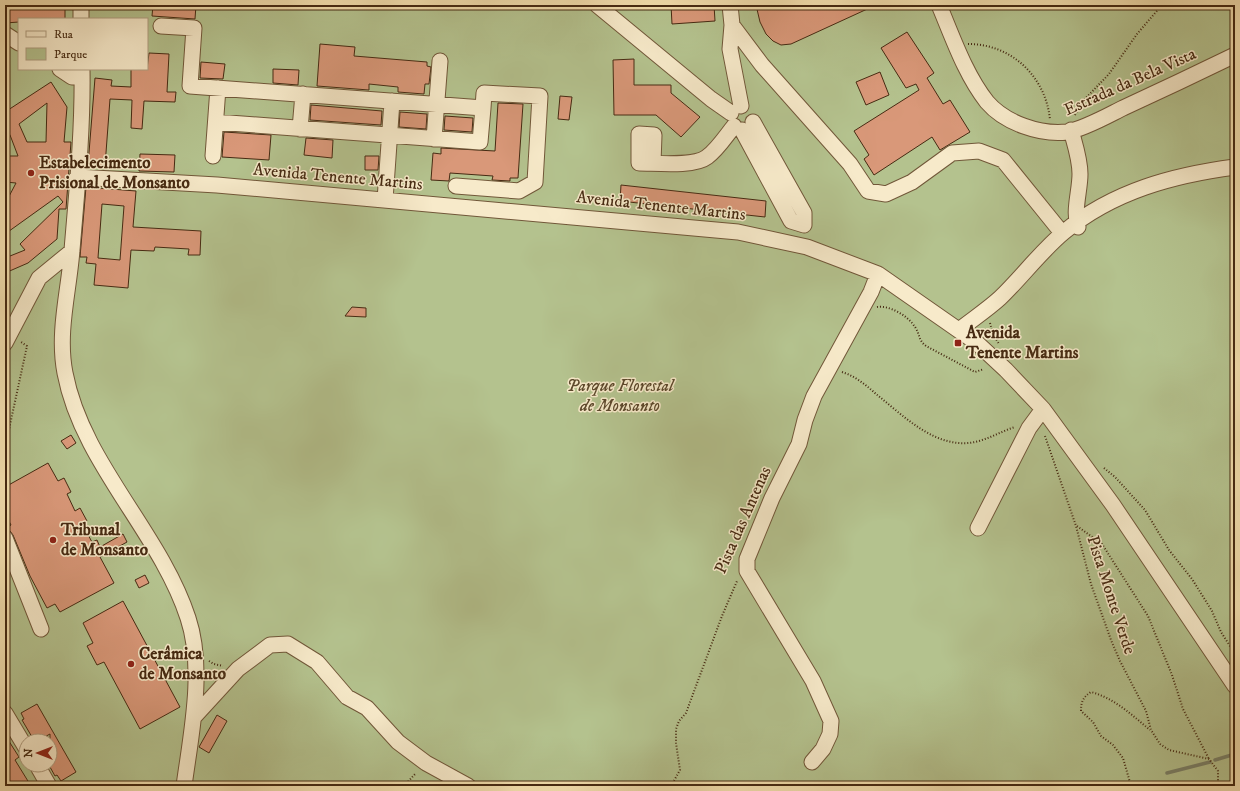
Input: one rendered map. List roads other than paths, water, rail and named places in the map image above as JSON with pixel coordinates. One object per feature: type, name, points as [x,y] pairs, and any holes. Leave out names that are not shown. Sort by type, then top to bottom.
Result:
[{"type":"street","points":[[81,5],[81,18]]},
{"type":"street","points":[[597,5],[711,99],[740,119],[804,212],[804,225],[808,235],[807,247]]},
{"type":"street","points":[[654,163],[696,162],[708,157],[740,119],[730,49],[732,25],[730,5]]},
{"type":"street","name":"Estrada da Bela Vista","points":[[939,5],[973,82],[988,104],[1007,118],[1032,130],[1062,132],[1072,125],[1105,117],[1235,55]]},
{"type":"street","points":[[732,25],[762,65],[850,164],[868,191],[886,194],[912,182],[952,153],[978,151],[1003,160],[1062,233]]},
{"type":"street","points":[[161,26],[194,28],[190,86],[483,108]]},
{"type":"street","points":[[5,34],[18,42]]},
{"type":"street","points":[[434,139],[440,61]]},
{"type":"street","points":[[62,70],[72,77],[82,73],[72,251],[64,302],[62,350],[71,397],[79,419],[110,476],[160,556],[189,619],[196,665],[194,717],[184,786]]},
{"type":"street","points":[[213,156],[218,88]]},
{"type":"street","points":[[216,122],[480,142],[484,92],[540,96],[535,182],[519,191],[456,186]]},
{"type":"street","points":[[300,129],[303,94]]},
{"type":"street","points":[[385,200],[392,101]]},
{"type":"street","points":[[1072,125],[1080,173],[1077,224]]},
{"type":"street","points":[[959,330],[999,299],[1062,233],[1112,201],[1159,182],[1190,173],[1235,167]]},
{"type":"street","name":"Avenida Tenente Martins","points":[[77,177],[201,184],[738,232],[807,247],[878,274],[959,330],[1006,370],[1038,414],[1113,505],[1235,686]]},
{"type":"street","points":[[7,339],[39,278],[72,251]]},
{"type":"street","name":"Pista das Antenas","points":[[812,762],[823,749],[830,734],[831,721],[813,681],[747,570],[747,559],[772,498],[799,444],[805,420],[814,396],[860,312],[878,274]]},
{"type":"street","points":[[978,528],[1038,414]]},
{"type":"street","points":[[5,538],[41,630]]},
{"type":"street","points":[[194,717],[238,669],[270,645],[280,643],[291,645],[317,662],[347,697],[367,708],[398,742],[426,763],[468,786]]},
{"type":"street","points":[[5,713],[18,735]]},
{"type":"street","points":[[41,773],[49,786]]},
{"type":"waterway","points":[[1215,760],[1235,754]]},
{"type":"waterway","points":[[1167,773],[1210,762]]},
{"type":"place","name":"Estabelecimento Prisional de Monsanto","points":[[31,173]]},
{"type":"place","name":"Avenida Tenente Martins","points":[[958,343]]},
{"type":"place","name":"Tribunal de Monsanto","points":[[53,540]]},
{"type":"place","name":"Cerâmica de Monsanto","points":[[131,664]]},
{"type":"park label","name":"Parque Florestal de Monsanto","points":[[620,396]]}]
